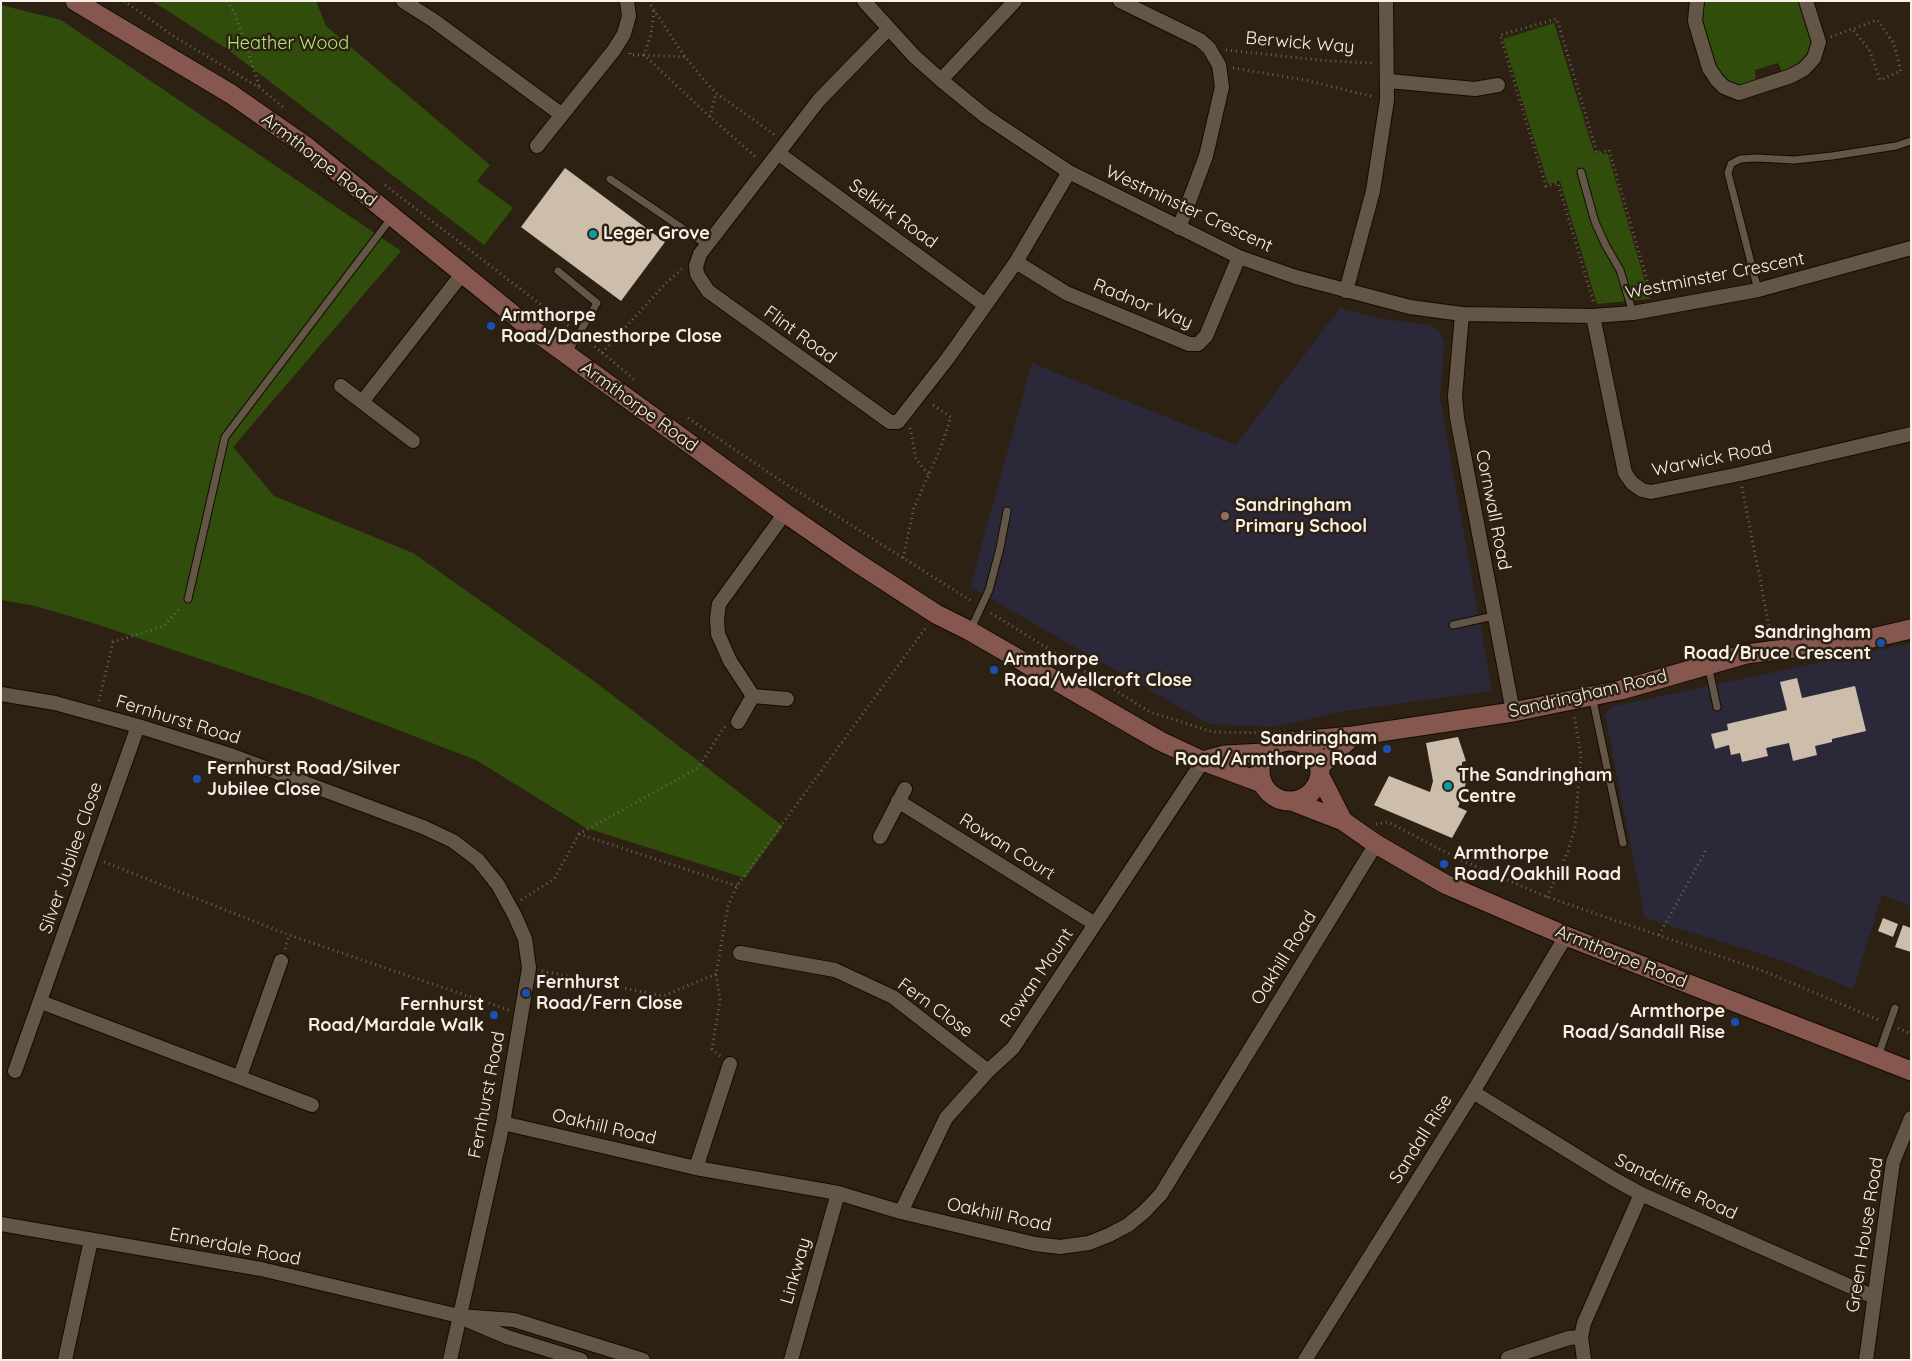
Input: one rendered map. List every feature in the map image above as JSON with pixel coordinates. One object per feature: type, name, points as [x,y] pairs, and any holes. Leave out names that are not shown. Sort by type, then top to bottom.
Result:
[{"type":"street","name":"Armthorpe Road","points":[[75,1],[231,94],[307,147],[462,274],[567,354],[785,513],[936,614],[970,631],[1160,741],[1203,761],[1262,783]]},
{"type":"street","points":[[403,1],[433,20],[562,116]]},
{"type":"street","points":[[537,146],[614,50],[624,34],[629,16],[628,1]]},
{"type":"street","name":"Westminster Crescent","points":[[864,1],[888,29],[941,80],[985,116],[1070,172],[1239,257],[1296,277],[1410,307],[1462,314],[1595,316],[1633,314],[1758,290],[1911,248]]},
{"type":"street","points":[[941,80],[1015,1]]},
{"type":"street","points":[[1120,1],[1200,40],[1209,48],[1219,65],[1222,87],[1206,156],[1179,228]]},
{"type":"street","points":[[1346,291],[1373,191],[1387,100],[1386,1]]},
{"type":"street","points":[[1697,1],[1695,21],[1709,68],[1724,87],[1738,93],[1791,76],[1804,69],[1814,58],[1819,42],[1806,1]]},
{"type":"street","points":[[703,249],[819,100],[888,29]]},
{"type":"street","points":[[1388,80],[1475,89],[1498,85]]},
{"type":"street","name":"Selkirk Road","points":[[782,148],[985,305]]},
{"type":"street","name":"Flint Road","points":[[703,249],[696,266],[697,274],[708,291],[890,422],[898,422],[948,358],[1016,262],[1070,172]]},
{"type":"street","name":"Radnor Way","points":[[1016,262],[1066,292],[1189,344],[1198,344],[1206,336],[1239,257]]},
{"type":"street","points":[[362,402],[462,274]]},
{"type":"street","name":"Cornwall Road","points":[[1462,314],[1455,396],[1456,418],[1512,712]]},
{"type":"street","name":"Warwick Road","points":[[1595,316],[1625,473],[1632,483],[1642,490],[1651,492],[1740,474],[1911,434]]},
{"type":"street","points":[[341,386],[413,440]]},
{"type":"street","points":[[753,696],[730,661],[718,634],[719,604],[785,513]]},
{"type":"street","name":"Sandringham Road","points":[[1295,735],[1353,736],[1512,712],[1621,690],[1746,654],[1872,638],[1911,629]]},
{"type":"street","name":"Fernhurst Road","points":[[1,694],[55,703],[138,726],[233,756],[431,830],[453,841],[478,860],[498,885],[525,939],[529,968],[503,1123],[450,1360]]},
{"type":"street","points":[[753,696],[787,699]]},
{"type":"street","points":[[738,722],[753,696]]},
{"type":"street","name":"Silver Jubilee Close","points":[[15,1072],[138,726]]},
{"type":"street","points":[[1346,824],[1320,771],[1317,756],[1295,735],[1273,746],[1265,753],[1259,770],[1262,783],[1270,795],[1282,801],[1294,802],[1309,795],[1316,787],[1320,771],[1353,736]]},
{"type":"street","points":[[1203,761],[1226,755],[1265,753]]},
{"type":"street","name":"Rowan Mount","points":[[902,1212],[946,1118],[988,1071],[1013,1048],[1203,761]]},
{"type":"street","name":"Rowan Court","points":[[880,837],[902,795],[1095,924]]},
{"type":"street","name":"Armthorpe Road","points":[[1294,802],[1346,824],[1376,844],[1445,884],[1566,936],[1911,1072]]},
{"type":"street","name":"Oakhill Road","points":[[503,1123],[696,1168],[838,1193],[902,1212],[1034,1244],[1060,1247],[1089,1243],[1128,1225],[1146,1211],[1161,1194],[1376,844]]},
{"type":"street","name":"Sandall Rise","points":[[1305,1360],[1472,1092],[1566,936]]},
{"type":"street","name":"Fern Close","points":[[740,953],[835,970],[892,997],[988,1071]]},
{"type":"street","points":[[240,1076],[281,961]]},
{"type":"street","points":[[40,1002],[240,1076],[312,1105]]},
{"type":"street","points":[[696,1168],[730,1064]]},
{"type":"street","name":"Sandcliffe Road","points":[[1472,1092],[1641,1194],[1874,1297]]},
{"type":"street","name":"Green House Road","points":[[1866,1360],[1893,1162],[1911,1118]]},
{"type":"street","name":"Linkway","points":[[791,1360],[838,1193]]},
{"type":"street","points":[[1584,1360],[1581,1337],[1584,1323],[1641,1194]]},
{"type":"street","name":"Ennerdale Road","points":[[1,1224],[261,1269],[459,1316]]},
{"type":"street","points":[[65,1360],[91,1240]]},
{"type":"street","points":[[459,1316],[514,1320],[620,1356],[643,1360]]},
{"type":"street","points":[[459,1316],[507,1338],[581,1360]]},
{"type":"street","points":[[1508,1358],[1569,1338],[1581,1337]]},
{"type":"lane","points":[[1758,290],[1728,173],[1731,164],[1740,159],[1794,160],[1832,156],[1896,146],[1911,141]]},
{"type":"lane","points":[[1581,172],[1595,222],[1620,270],[1633,314]]},
{"type":"lane","points":[[610,179],[703,249]]},
{"type":"lane","points":[[188,599],[225,437],[392,217]]},
{"type":"lane","points":[[558,271],[597,303],[567,354]]},
{"type":"lane","points":[[970,631],[991,581],[1007,511]]},
{"type":"lane","points":[[1453,625],[1494,616]]},
{"type":"lane","points":[[1708,665],[1717,707]]},
{"type":"lane","points":[[1591,696],[1623,843]]},
{"type":"lane","points":[[1876,1058],[1895,1008]]},
{"type":"path","points":[[124,1],[175,37],[260,88],[289,112]]},
{"type":"path","points":[[227,1],[235,14],[260,88]]},
{"type":"path","points":[[648,1],[685,57],[716,93],[782,148]]},
{"type":"path","points":[[644,55],[650,35],[654,10]]},
{"type":"path","points":[[1595,316],[1558,183],[1546,186],[1500,35],[1557,19],[1597,153],[1609,150],[1656,310]]},
{"type":"path","points":[[1819,42],[1852,29],[1876,20],[1893,42],[1900,71],[1880,80],[1869,49],[1852,29]]},
{"type":"path","points":[[624,34],[630,55],[685,57]]},
{"type":"path","name":"Berwick Way","points":[[1209,48],[1329,61],[1388,64]]},
{"type":"path","points":[[644,55],[710,117],[768,167]]},
{"type":"path","name":"Berwick Way","points":[[1219,65],[1305,80],[1387,100]]},
{"type":"path","points":[[710,117],[716,93]]},
{"type":"path","points":[[378,180],[579,334],[639,383]]},
{"type":"path","points":[[602,352],[667,282],[703,249]]},
{"type":"path","points":[[903,558],[914,508],[941,447],[951,417],[919,396]]},
{"type":"path","points":[[907,410],[916,459],[929,475]]},
{"type":"path","points":[[686,417],[783,482],[1150,712],[1213,732],[1295,735]]},
{"type":"path","points":[[1740,474],[1774,650]]},
{"type":"path","points":[[96,714],[113,642],[164,626],[188,599]]},
{"type":"path","points":[[730,1064],[712,1049],[720,1002],[716,974],[728,906],[737,886],[936,614]]},
{"type":"path","points":[[1546,897],[1568,851],[1575,827],[1581,755],[1571,700]]},
{"type":"path","points":[[510,906],[554,880],[579,834],[698,768],[725,726],[738,722]]},
{"type":"path","points":[[1346,824],[1388,822],[1461,860],[1546,897],[1766,972],[1911,1034]]},
{"type":"path","points":[[579,834],[737,886]]},
{"type":"path","points":[[1659,935],[1706,850]]},
{"type":"path","points":[[91,858],[289,935],[521,1014]]},
{"type":"path","points":[[529,968],[663,996],[716,974]]},
{"type":"shaded area","name":"Sandringham Primary School","points":[[1340,308],[1384,319],[1431,325],[1440,332],[1444,343],[1440,399],[1492,691],[1345,711],[1274,727],[1209,724],[970,587],[1032,363],[1236,445]]},
{"type":"shaded area","points":[[1911,643],[1911,906],[1882,895],[1853,989],[1783,961],[1645,918],[1605,715],[1610,707]]},
{"type":"green space","name":"Heather Wood","points":[[152,1],[316,1],[326,26],[490,165],[477,181],[513,208],[484,245],[227,49]]},
{"type":"green space","points":[[1702,1],[1800,1],[1811,37],[1810,55],[1797,68],[1788,72],[1782,72],[1778,63],[1755,70],[1756,81],[1743,87],[1734,85],[1726,80],[1717,69],[1702,18]]},
{"type":"green space","points":[[1,5],[61,20],[401,251],[233,447],[274,496],[413,553],[594,681],[783,826],[745,878],[586,828],[476,760],[307,695],[93,623],[35,606],[1,600]]},
{"type":"green space","points":[[1554,23],[1594,152],[1608,154],[1650,299],[1597,304],[1560,181],[1548,184],[1503,39]]},
{"type":"building","name":"Leger Grove","points":[[565,168],[665,242],[621,301],[521,227]]},
{"type":"building","points":[[1797,678],[1802,698],[1855,686],[1866,731],[1832,739],[1832,742],[1815,746],[1817,755],[1793,761],[1789,743],[1766,748],[1768,756],[1742,762],[1740,753],[1731,755],[1729,745],[1715,749],[1711,734],[1728,730],[1727,724],[1787,710],[1780,682]]},
{"type":"building","name":"The Sandringham Centre","points":[[1458,737],[1466,761],[1462,762],[1462,775],[1467,776],[1464,792],[1458,807],[1467,811],[1452,838],[1374,805],[1389,776],[1430,792],[1433,781],[1426,743]]},
{"type":"building","points":[[1883,918],[1898,924],[1893,937],[1878,931]]},
{"type":"building","points":[[1903,925],[1911,928],[1911,952],[1895,947]]},
{"type":"place","name":"Leger Grove","points":[[593,234]]},
{"type":"place","name":"Armthorpe Road/Danesthorpe Close","points":[[491,326]]},
{"type":"place","name":"Sandringham Primary School","points":[[1225,516]]},
{"type":"place","name":"Sandringham Road/Bruce Crescent","points":[[1881,643]]},
{"type":"place","name":"Armthorpe Road/Wellcroft Close","points":[[994,670]]},
{"type":"place","name":"Sandringham Road/Armthorpe Road","points":[[1387,749]]},
{"type":"place","name":"Fernhurst Road/Silver Jubilee Close","points":[[197,779]]},
{"type":"place","name":"The Sandringham Centre","points":[[1448,786]]},
{"type":"place","name":"Armthorpe Road/Oakhill Road","points":[[1444,864]]},
{"type":"place","name":"Fernhurst Road/Fern Close","points":[[526,993]]},
{"type":"place","name":"Fernhurst Road/Mardale Walk","points":[[494,1015]]},
{"type":"place","name":"Armthorpe Road/Sandall Rise","points":[[1735,1022]]}]
